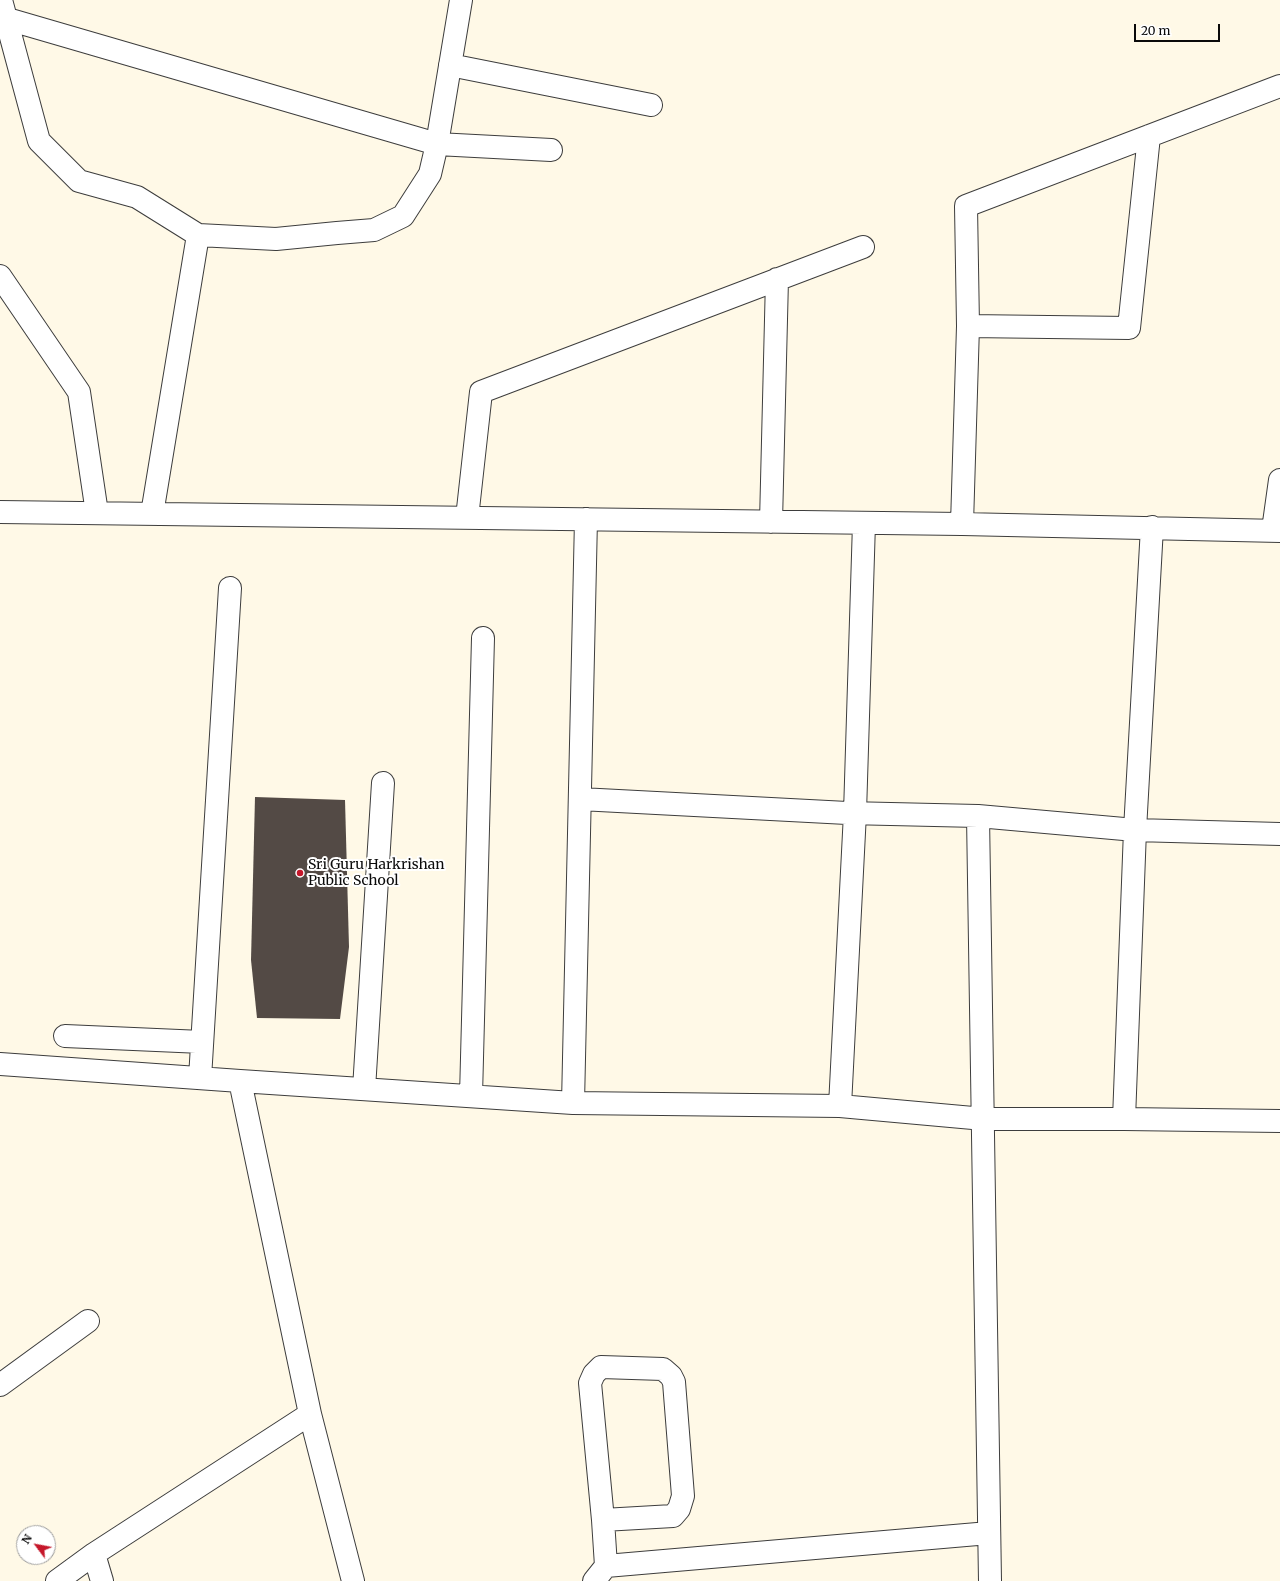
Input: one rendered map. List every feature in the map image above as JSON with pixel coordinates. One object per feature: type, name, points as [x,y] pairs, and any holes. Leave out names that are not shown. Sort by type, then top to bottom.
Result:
[{"type":"street","points":[[2,9],[39,141],[80,181],[137,197],[198,235],[276,239],[374,230],[403,216],[430,174],[437,144],[461,0]]},
{"type":"street","points":[[2,9],[437,144],[551,150]]},
{"type":"street","points":[[450,65],[651,105]]},
{"type":"street","points":[[962,524],[968,326],[966,206],[1280,86]]},
{"type":"street","points":[[968,326],[1128,328],[1149,136]]},
{"type":"street","points":[[152,514],[198,235]]},
{"type":"street","points":[[467,518],[481,392],[863,247]]},
{"type":"street","points":[[0,276],[79,392],[97,513]]},
{"type":"street","points":[[771,522],[777,279]]},
{"type":"street","points":[[0,512],[864,524],[962,524],[1152,527],[1276,531],[1280,480]]},
{"type":"street","points":[[573,1103],[586,519]]},
{"type":"street","points":[[840,1106],[855,813],[864,524]]},
{"type":"street","points":[[1124,1119],[1135,830],[1152,527]]},
{"type":"street","points":[[200,1078],[230,588]]},
{"type":"street","points":[[472,1096],[484,638]]},
{"type":"street","points":[[364,1089],[383,783]]},
{"type":"street","points":[[580,799],[855,813],[978,816],[1135,830],[1280,834]]},
{"type":"street","points":[[978,816],[984,1119],[990,1581]]},
{"type":"street","points":[[65,1036],[202,1042]]},
{"type":"street","points":[[0,1064],[240,1082],[573,1103],[840,1106],[984,1119],[1280,1121]]},
{"type":"street","points":[[240,1082],[310,1414],[353,1581]]},
{"type":"street","points":[[0,1384],[88,1322]]},
{"type":"street","points":[[603,1520],[673,1516],[679,1509],[683,1496],[674,1382],[663,1369],[601,1367],[594,1374],[590,1383],[603,1520],[600,1573],[989,1533]]},
{"type":"street","points":[[57,1581],[94,1554],[310,1414]]},
{"type":"street","points":[[94,1554],[102,1581]]},
{"type":"building","name":"Sri Guru Harkrishan Public School","points":[[255,797],[345,800],[349,947],[340,1019],[257,1018],[251,960]]},
{"type":"place","name":"Sri Guru Harkrishan Public School","points":[[300,873]]}]
